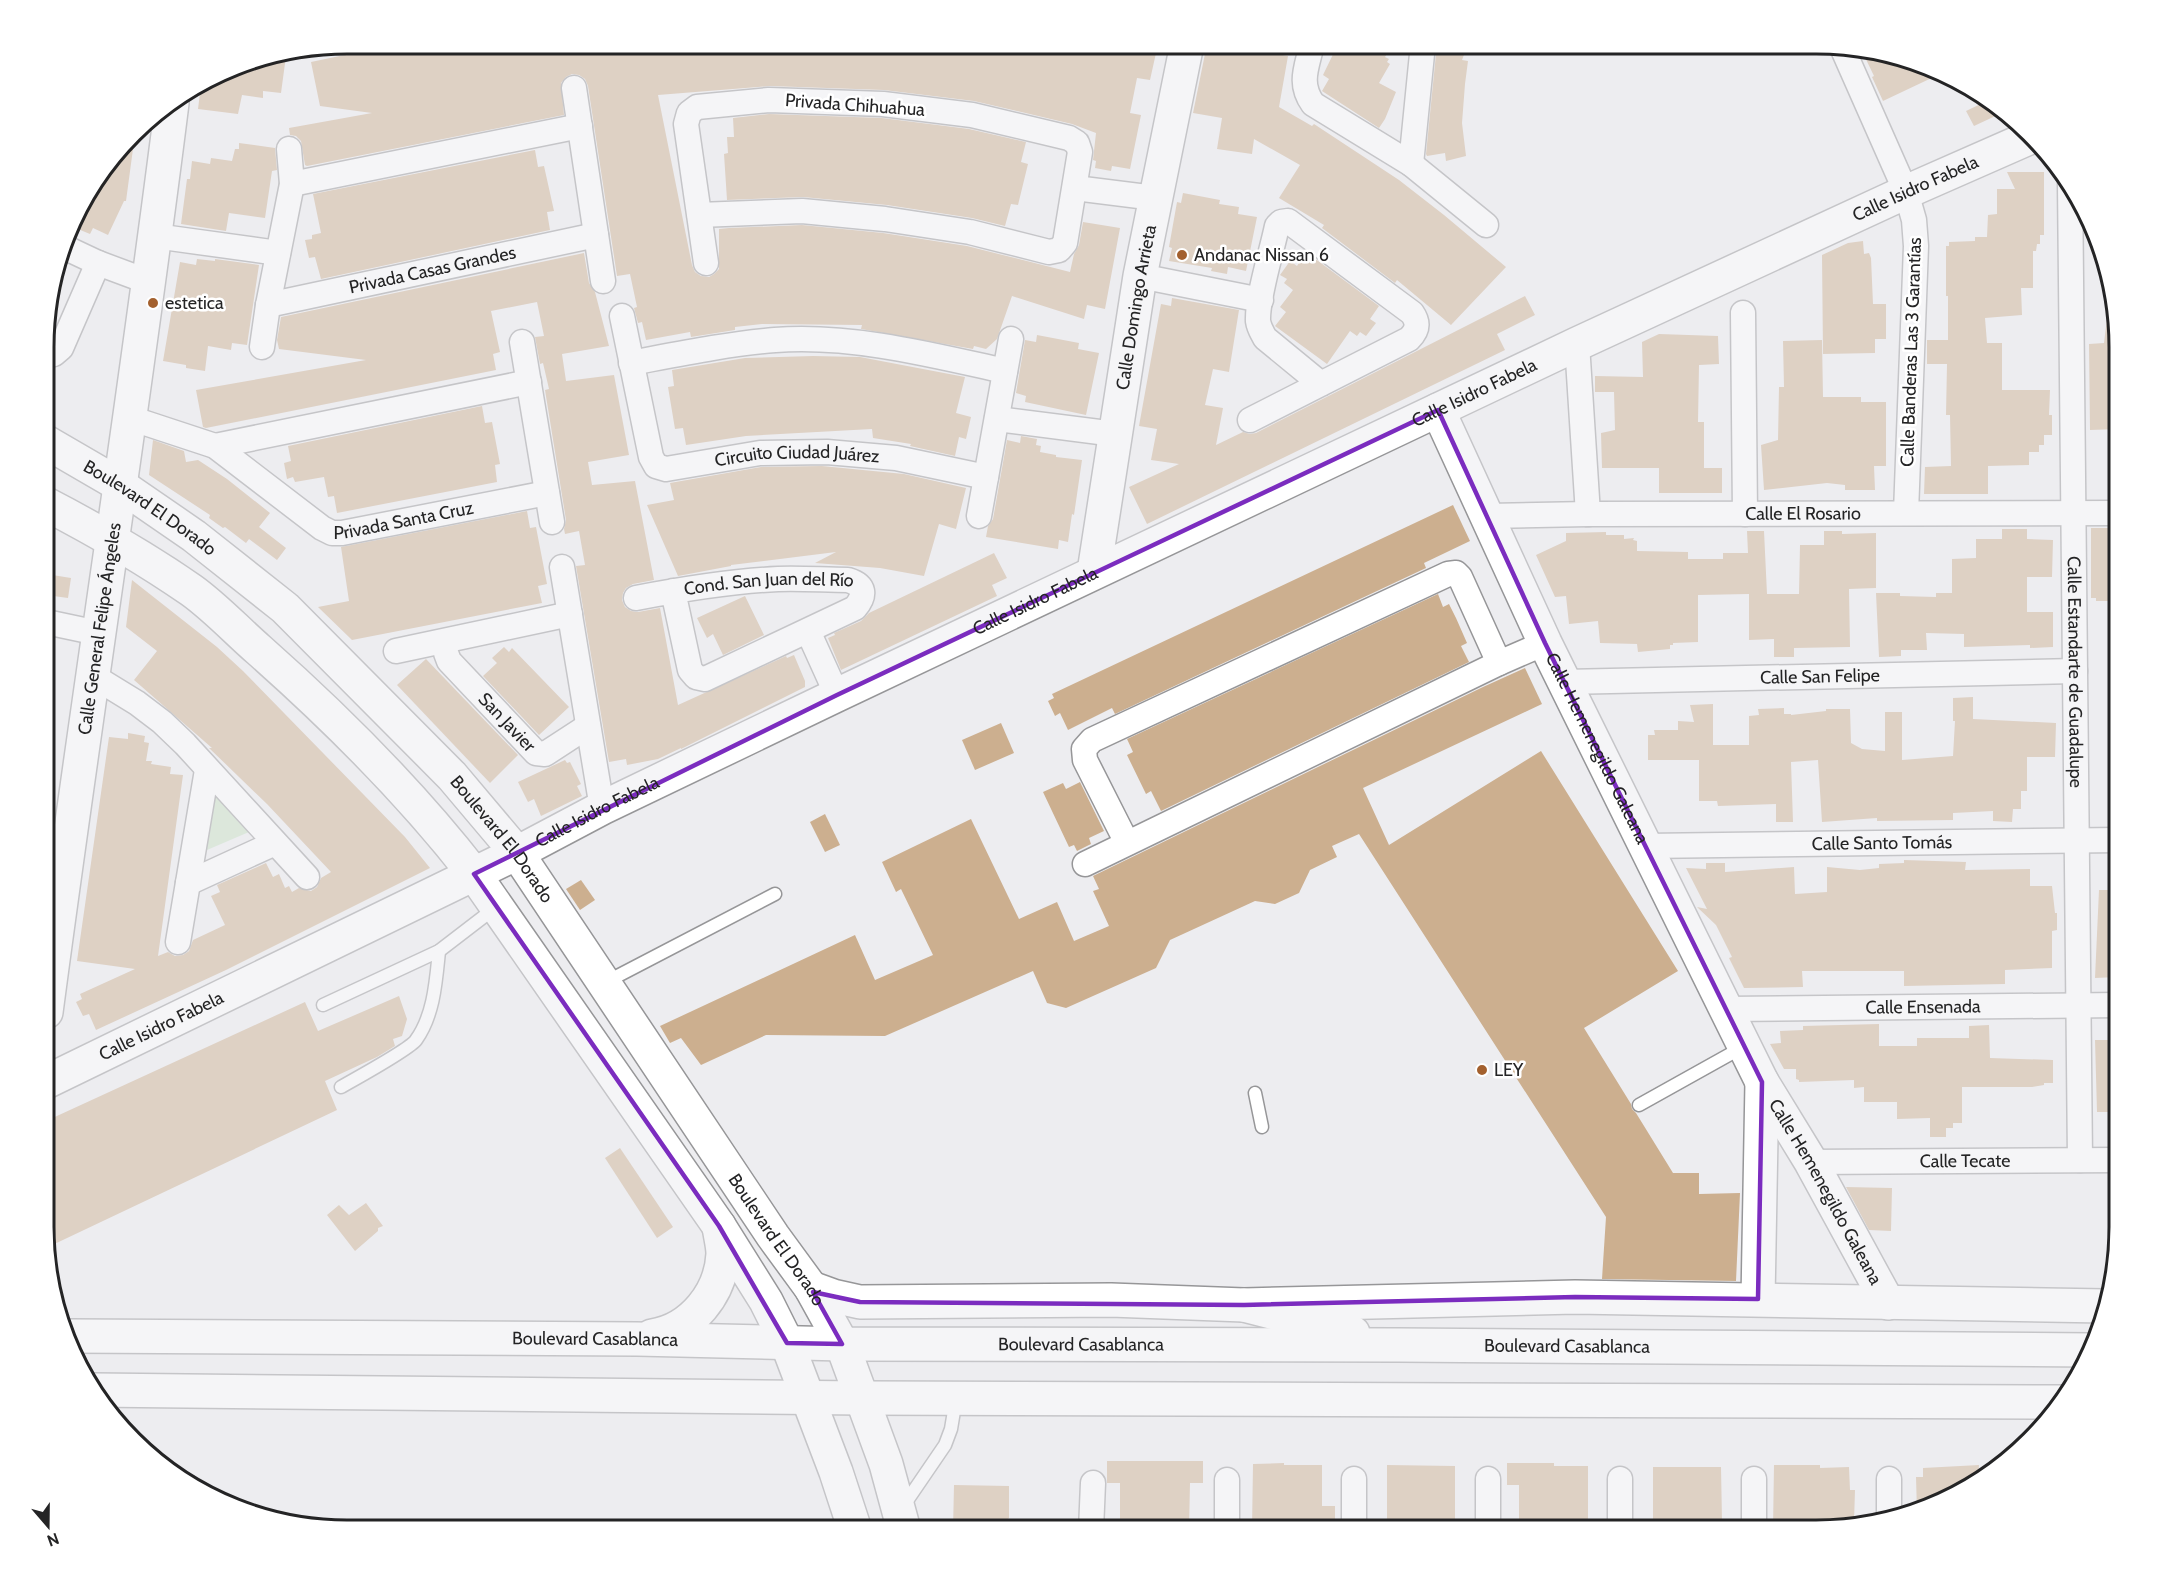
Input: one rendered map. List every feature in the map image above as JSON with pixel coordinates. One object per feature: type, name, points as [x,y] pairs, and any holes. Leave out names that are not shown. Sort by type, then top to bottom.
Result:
[{"type":"main road","name":"Calle Domingo Arrieta","points":[[1094,572],[1140,276],[1185,54]]},
{"type":"main road","name":"Calle General Felipe Ángeles","points":[[54,888],[56,857],[93,676],[171,114]]},
{"type":"main road","name":"Calle Isidro Fabela","points":[[54,1078],[517,853],[602,808],[1094,572],[1576,344],[2023,140]]},
{"type":"main road","name":"Calle Hemenegildo Galeana","points":[[1438,410],[1545,643],[1762,1082],[1811,1162],[1888,1303]]},
{"type":"main road","name":"Boulevard El Dorado","points":[[54,447],[120,486],[194,536],[285,608],[452,776],[517,853],[773,1236],[811,1288],[842,1344],[863,1398],[886,1464],[901,1520]]},
{"type":"main road","points":[[54,508],[113,540],[193,592],[286,674],[438,828],[474,874],[719,1226],[765,1301],[787,1343],[852,1520]]},
{"type":"main road","name":"Calle Hemenegildo Galeana","points":[[1758,1299],[1762,1082]]},
{"type":"main road","points":[[637,1339],[663,1335],[687,1322],[706,1303],[718,1279],[723,1253],[719,1226]]},
{"type":"main road","points":[[811,1288],[860,1302],[1111,1300],[1244,1305],[1575,1297],[2098,1306]]},
{"type":"main road","points":[[1244,1305],[1399,1345]]},
{"type":"main road","name":"Boulevard Casablanca","points":[[75,1336],[637,1339],[842,1344],[2082,1350]]},
{"type":"main road","points":[[103,1390],[863,1398],[2050,1402]]},
{"type":"street","points":[[1309,54],[1304,82],[1306,94],[1313,104],[1411,164],[1486,225]]},
{"type":"street","points":[[1411,164],[1422,54]]},
{"type":"street","name":"Calle Banderas Las 3 Garantías","points":[[1845,56],[1906,192],[1914,220],[1916,246],[1906,513]]},
{"type":"street","points":[[574,88],[603,281]]},
{"type":"street","name":"Privada Chihuahua","points":[[699,215],[802,211],[885,219],[970,231],[1049,252],[1059,250],[1065,243],[1080,152],[1077,143],[1069,138],[972,115],[883,104],[770,100],[697,107],[689,113],[687,124],[699,215],[706,263]]},
{"type":"street","points":[[292,184],[580,126]]},
{"type":"street","points":[[262,347],[292,184],[290,149]]},
{"type":"street","points":[[1075,188],[1155,198]]},
{"type":"street","name":"Calle Estandarte de Guadalupe","points":[[2070,201],[2080,1160]]},
{"type":"street","points":[[1250,420],[1321,384],[1408,339],[1418,327],[1412,313],[1288,221],[1281,222],[1277,226],[1261,300],[1258,319],[1260,329],[1265,338],[1321,384]]},
{"type":"street","name":"Privada Casas Grandes","points":[[268,305],[596,235]]},
{"type":"street","points":[[155,236],[278,254]]},
{"type":"street","points":[[71,250],[149,282]]},
{"type":"street","points":[[54,354],[61,348],[98,263]]},
{"type":"street","points":[[1140,276],[1261,300]]},
{"type":"street","points":[[1743,314],[1745,514]]},
{"type":"street","name":"Circuito Ciudad Juárez","points":[[622,316],[651,457],[656,466],[666,469],[760,453],[827,452],[896,458],[986,477]]},
{"type":"street","points":[[979,516],[1011,339]]},
{"type":"street","points":[[631,363],[777,340],[844,341],[914,351],[1005,371]]},
{"type":"street","points":[[522,342],[552,522]]},
{"type":"street","points":[[1576,344],[1588,514]]},
{"type":"street","name":"Privada Santa Cruz","points":[[215,446],[529,382]]},
{"type":"street","name":"Privada Santa Cruz","points":[[130,418],[215,446],[322,528],[332,533],[342,533],[547,493]]},
{"type":"street","points":[[997,419],[1115,434]]},
{"type":"street","name":"Calle El Rosario","points":[[1488,516],[2109,513]]},
{"type":"street","points":[[562,567],[602,808]]},
{"type":"street","points":[[1127,843],[1085,760],[1084,749],[1092,740],[1448,574],[1456,573],[1460,577],[1499,663]]},
{"type":"street","name":"Cond. San Juan del Río","points":[[636,598],[673,591],[732,582],[779,579],[848,580],[857,583],[862,590],[862,600],[855,608],[705,679],[696,677],[690,670],[673,591]]},
{"type":"street","points":[[396,651],[570,614]]},
{"type":"street","points":[[54,624],[98,633]]},
{"type":"street","points":[[808,631],[837,695]]},
{"type":"street","name":"San Javier","points":[[445,642],[449,661],[536,753],[545,754],[588,726]]},
{"type":"street","points":[[1085,864],[1499,663],[1545,643]]},
{"type":"street","name":"Calle San Felipe","points":[[1564,682],[2075,671]]},
{"type":"street","points":[[93,676],[137,703],[162,722],[307,877]]},
{"type":"street","points":[[178,942],[207,770]]},
{"type":"street","name":"Calle Santo Tomás","points":[[1645,846],[2109,840]]},
{"type":"street","points":[[188,883],[275,843]]},
{"type":"street","name":"Calle Ensenada","points":[[1727,1009],[2109,1005]]},
{"type":"street","name":"Calle Tecate","points":[[1811,1162],[2109,1160]]},
{"type":"street","points":[[1354,1479],[1354,1520]]},
{"type":"street","points":[[1488,1479],[1488,1520]]},
{"type":"street","points":[[1620,1479],[1620,1520]]},
{"type":"street","points":[[1754,1520],[1755,1479]]},
{"type":"street","points":[[1889,1479],[1889,1511]]},
{"type":"street","points":[[1227,1480],[1227,1520]]},
{"type":"street","points":[[1092,1520],[1093,1483]]},
{"type":"lane","points":[[604,983],[775,894]]},
{"type":"lane","points":[[323,1005],[439,951],[496,907]]},
{"type":"lane","points":[[341,1087],[416,1042],[430,1011],[439,951]]},
{"type":"lane","points":[[1639,1106],[1744,1046]]},
{"type":"lane","points":[[1255,1093],[1262,1127]]},
{"type":"lane","points":[[902,1520],[945,1445],[951,1429],[956,1398]]},
{"type":"highlighted area","points":[[1438,410],[1545,643],[1762,1082],[1758,1299],[1575,1297],[1244,1305],[860,1302],[813,1292],[842,1344],[787,1343],[719,1226],[474,874],[837,695]]},
{"type":"green space","points":[[214,789],[249,832],[200,853]]},
{"type":"building","points":[[349,54],[1156,54],[1150,80],[1137,78],[1130,113],[1141,115],[1130,169],[1112,166],[1111,171],[1095,168],[1096,161],[1093,160],[1096,133],[1072,124],[974,101],[884,90],[770,86],[658,95],[692,265],[695,272],[701,276],[709,277],[719,269],[719,229],[802,225],[883,233],[967,246],[1070,272],[1074,254],[1079,245],[1083,222],[1120,228],[1105,309],[1087,305],[1084,319],[1012,296],[997,339],[986,349],[974,346],[973,349],[861,329],[862,325],[762,324],[735,327],[735,330],[691,337],[690,332],[646,340],[642,322],[638,323],[634,308],[637,307],[630,274],[617,276],[588,86],[585,79],[572,74],[561,83],[564,115],[307,166],[301,141],[296,136],[290,135],[289,128],[372,113],[320,106],[311,62]]},
{"type":"building","points":[[1205,54],[1288,56],[1279,107],[1312,126],[1314,124],[1399,180],[1506,267],[1451,325],[1397,280],[1395,283],[1322,228],[1324,225],[1279,198],[1300,165],[1254,139],[1252,154],[1217,149],[1222,118],[1193,113]]},
{"type":"building","points":[[1333,54],[1387,54],[1385,57],[1389,59],[1387,62],[1390,64],[1379,83],[1396,92],[1379,128],[1322,91],[1329,79],[1323,75]]},
{"type":"building","points":[[1436,54],[1464,54],[1462,60],[1468,61],[1462,123],[1466,156],[1446,161],[1445,153],[1427,156]]},
{"type":"building","points":[[1866,59],[1892,64],[1932,78],[1883,101],[1872,77],[1874,76]]},
{"type":"building","points":[[285,61],[281,93],[263,91],[263,98],[242,95],[238,114],[198,109],[201,93],[235,76]]},
{"type":"building","points":[[1980,104],[1995,116],[1974,126],[1966,111]]},
{"type":"building","points":[[769,114],[882,118],[969,129],[1026,142],[1021,162],[1028,164],[1018,205],[1011,204],[1005,226],[972,218],[887,205],[803,197],[727,200],[724,154],[728,153],[727,137],[734,137],[733,118]]},
{"type":"building","points":[[239,143],[275,148],[277,170],[272,171],[265,218],[229,213],[226,231],[181,224],[187,179],[190,179],[192,161],[210,164],[211,158],[232,161],[235,149],[239,149]]},
{"type":"building","points":[[133,147],[126,201],[108,235],[93,228],[90,234],[79,229],[84,218],[103,184]]},
{"type":"building","points":[[535,150],[538,167],[544,166],[554,211],[547,212],[550,230],[321,279],[315,257],[309,258],[305,240],[312,239],[312,235],[321,233],[313,194]]},
{"type":"building","points":[[2007,172],[2044,172],[2044,235],[2040,235],[2040,244],[2037,244],[2036,251],[2033,251],[2033,288],[2021,288],[2022,315],[1985,318],[1987,343],[2002,343],[2002,390],[2050,390],[2049,415],[2052,415],[2052,435],[2044,435],[2044,445],[2039,445],[2039,452],[2029,452],[2029,465],[1988,466],[1988,494],[1924,494],[1925,467],[1951,466],[1950,415],[1946,415],[1947,364],[1927,364],[1927,340],[1948,340],[1946,246],[1949,246],[1949,242],[1975,241],[1975,237],[1987,237],[1988,215],[1997,214],[1997,189],[2015,189]]},
{"type":"building","points":[[1183,193],[1220,200],[1219,204],[1239,207],[1238,214],[1257,217],[1246,271],[1228,267],[1227,274],[1211,271],[1212,268],[1169,261],[1172,248],[1169,247],[1177,202],[1181,203]]},
{"type":"building","points":[[1863,241],[1864,254],[1869,253],[1871,258],[1873,304],[1886,304],[1886,339],[1875,339],[1875,353],[1823,354],[1822,255],[1848,243]]},
{"type":"building","points":[[1306,252],[1379,306],[1370,319],[1376,323],[1366,336],[1360,332],[1357,336],[1350,331],[1327,364],[1275,326],[1286,312],[1280,307],[1293,290],[1284,283],[1287,279],[1280,275],[1290,261],[1297,266]]},
{"type":"building","points":[[584,253],[589,283],[595,292],[609,346],[562,354],[566,381],[614,375],[629,455],[588,462],[592,485],[635,481],[654,580],[633,584],[626,588],[622,600],[625,607],[638,612],[660,608],[678,705],[786,656],[787,658],[794,655],[805,681],[805,687],[681,749],[658,759],[627,765],[626,759],[609,762],[576,566],[585,565],[579,531],[565,534],[564,529],[566,520],[545,390],[549,389],[543,363],[540,364],[535,337],[544,336],[537,302],[491,311],[500,352],[493,354],[496,370],[206,428],[203,427],[196,390],[366,360],[279,349],[277,340],[281,317]]},
{"type":"building","points":[[197,259],[259,265],[247,345],[232,343],[231,350],[208,346],[205,371],[163,361],[180,262],[196,265]]},
{"type":"building","points":[[1525,296],[1535,315],[1497,334],[1505,350],[1147,524],[1129,487],[1179,464],[1151,460],[1157,429],[1139,426],[1161,304],[1171,306],[1172,298],[1239,310],[1229,372],[1213,369],[1205,405],[1223,408],[1216,445],[1243,432],[1256,433]]},
{"type":"building","points":[[2107,318],[2109,429],[2090,430],[2089,344],[2104,343]]},
{"type":"building","points":[[1659,334],[1718,336],[1719,364],[1699,365],[1698,422],[1704,422],[1704,468],[1722,468],[1722,493],[1659,493],[1659,468],[1602,468],[1601,433],[1615,430],[1614,392],[1595,392],[1595,376],[1643,377],[1642,342]]},
{"type":"building","points":[[1037,335],[1079,343],[1078,349],[1099,353],[1086,415],[1025,402],[1026,396],[1016,393],[1025,340],[1036,342]]},
{"type":"building","points":[[1822,340],[1823,397],[1861,397],[1861,402],[1886,402],[1886,466],[1874,466],[1875,490],[1845,490],[1845,485],[1827,483],[1764,490],[1761,445],[1778,440],[1779,387],[1784,387],[1783,341]]},
{"type":"building","points":[[860,357],[965,377],[956,413],[971,417],[966,439],[959,437],[955,456],[910,446],[911,444],[873,438],[872,429],[746,436],[686,445],[683,428],[675,429],[668,387],[674,386],[672,370],[745,358]]},
{"type":"building","points":[[482,406],[485,423],[492,422],[500,464],[495,465],[497,482],[337,513],[334,496],[328,497],[324,477],[295,482],[293,477],[287,479],[284,463],[291,461],[288,446]]},
{"type":"building","points":[[1021,436],[1037,439],[1036,445],[1041,446],[1040,452],[1056,455],[1056,457],[1082,460],[1068,542],[1059,540],[1058,549],[986,537],[988,526],[993,519],[1007,440],[1020,443]]},
{"type":"building","points":[[153,440],[184,451],[186,462],[198,460],[227,479],[270,513],[259,527],[286,548],[277,560],[249,539],[246,543],[225,527],[223,528],[209,518],[210,515],[149,475]]},
{"type":"building","points":[[822,466],[904,474],[966,488],[956,529],[939,524],[924,576],[880,568],[815,563],[836,552],[731,565],[678,576],[647,505],[674,500],[670,483],[761,467]]},
{"type":"building","points":[[1453,505],[1470,541],[1424,563],[1426,568],[1115,714],[1112,708],[1068,730],[1060,713],[1055,716],[1048,701],[1054,698],[1052,694]]},
{"type":"building","points":[[527,511],[530,528],[536,527],[547,584],[538,586],[542,603],[352,640],[318,607],[349,601],[341,547]]},
{"type":"building","points":[[2091,528],[2109,528],[2109,601],[2096,601],[2096,598],[2091,598]]},
{"type":"building","points":[[2002,529],[2027,529],[2027,539],[2053,540],[2052,577],[2027,577],[2027,612],[2053,612],[2053,647],[2030,648],[2030,645],[1964,647],[1964,634],[1926,633],[1927,650],[1901,650],[1901,656],[1879,657],[1876,593],[1936,597],[1936,593],[1952,593],[1952,559],[1976,558],[1976,539],[2002,539]]},
{"type":"building","points":[[1747,531],[1764,531],[1767,594],[1799,594],[1800,545],[1824,545],[1824,531],[1842,531],[1842,534],[1876,533],[1876,588],[1849,589],[1850,647],[1794,648],[1794,657],[1774,657],[1774,639],[1749,640],[1749,594],[1698,595],[1698,642],[1673,643],[1670,649],[1638,652],[1637,644],[1600,643],[1598,621],[1569,624],[1566,596],[1555,597],[1536,555],[1566,541],[1566,533],[1606,532],[1606,535],[1624,535],[1624,539],[1634,538],[1633,540],[1637,541],[1637,551],[1688,552],[1688,559],[1723,559],[1723,553],[1748,553]]},
{"type":"building","points":[[994,553],[1007,578],[992,585],[997,596],[841,670],[828,638],[835,635],[834,633],[861,621],[869,613]]},
{"type":"building","points":[[54,575],[71,578],[68,598],[54,596]]},
{"type":"building","points":[[132,580],[217,647],[243,671],[405,837],[430,868],[226,970],[96,1030],[89,1014],[83,1016],[76,1002],[82,999],[80,994],[135,969],[77,961],[109,737],[128,739],[128,733],[145,736],[144,742],[149,743],[146,761],[171,767],[170,774],[183,775],[158,956],[168,952],[175,956],[183,955],[189,951],[193,940],[225,925],[211,896],[220,892],[217,885],[266,863],[273,877],[279,874],[285,888],[289,886],[292,892],[299,888],[311,891],[317,887],[321,878],[331,872],[267,804],[209,748],[212,748],[134,680],[157,651],[126,627]]},
{"type":"building","points":[[1438,594],[1443,607],[1449,604],[1456,618],[1467,643],[1461,646],[1469,662],[1161,811],[1151,791],[1146,794],[1127,755],[1133,752],[1127,739]]},
{"type":"building","points":[[745,596],[764,635],[723,655],[713,634],[707,638],[697,618]]},
{"type":"building","points":[[504,647],[509,652],[512,648],[569,707],[539,735],[483,676],[497,663],[492,658]]},
{"type":"building","points":[[426,659],[518,755],[490,783],[397,685]]},
{"type":"building","points":[[1525,668],[1542,704],[1363,788],[1389,845],[1541,751],[1678,971],[1584,1028],[1673,1173],[1699,1173],[1699,1194],[1740,1193],[1736,1281],[1602,1279],[1606,1217],[1359,834],[1332,846],[1337,857],[1310,870],[1299,893],[1275,904],[1255,901],[1170,940],[1156,968],[1066,1008],[1047,1003],[1033,971],[885,1036],[766,1035],[701,1065],[681,1038],[670,1043],[660,1026],[855,935],[875,980],[933,955],[901,889],[896,892],[882,862],[971,819],[1019,919],[1057,902],[1074,941],[1109,926],[1093,891],[1099,889],[1093,876]]},
{"type":"building","points":[[1973,697],[1973,719],[2056,723],[2055,757],[2027,757],[2027,791],[2021,791],[2021,809],[2013,809],[2012,822],[1993,821],[1993,811],[1953,813],[1953,820],[1877,821],[1877,818],[1822,822],[1818,760],[1791,762],[1793,822],[1776,822],[1776,804],[1718,806],[1717,801],[1699,801],[1699,760],[1648,760],[1648,735],[1655,735],[1654,730],[1678,730],[1678,721],[1694,722],[1690,705],[1713,704],[1713,745],[1749,745],[1749,716],[1759,715],[1758,709],[1784,708],[1784,714],[1791,715],[1826,711],[1826,709],[1850,709],[1851,743],[1862,749],[1885,751],[1885,712],[1902,712],[1902,760],[1953,756],[1955,721],[1953,721],[1953,698]]},
{"type":"building","points":[[1001,723],[1014,753],[975,770],[962,740]]},
{"type":"building","points":[[565,760],[567,763],[570,762],[581,784],[577,786],[582,796],[541,816],[534,799],[528,802],[518,782]]},
{"type":"building","points":[[1080,782],[1104,831],[1089,838],[1091,844],[1077,851],[1074,845],[1069,847],[1043,792],[1063,783],[1066,789]]},
{"type":"building","points":[[825,814],[840,845],[825,852],[810,822]]},
{"type":"building","points":[[1904,860],[1966,862],[1965,870],[2030,869],[2030,886],[2052,886],[2055,913],[2057,913],[2057,930],[2052,931],[2052,968],[2005,970],[2005,984],[1904,986],[1904,971],[1802,971],[1803,987],[1744,988],[1716,925],[1697,907],[1707,909],[1686,868],[1706,869],[1706,863],[1725,863],[1725,872],[1794,867],[1795,894],[1827,892],[1827,867],[1860,870],[1879,868],[1879,864],[1904,863]]},
{"type":"building","points":[[581,880],[595,900],[580,910],[566,889]]},
{"type":"building","points":[[2099,890],[2109,890],[2109,977],[2095,978]]},
{"type":"building","points":[[399,996],[407,1019],[402,1036],[393,1039],[395,1046],[325,1081],[337,1110],[55,1244],[54,1117],[305,1002],[318,1031]]},
{"type":"building","points":[[1879,1024],[1879,1046],[1917,1046],[1917,1038],[1969,1038],[1969,1026],[1989,1025],[1990,1058],[2053,1060],[2053,1083],[2032,1087],[1962,1087],[1962,1123],[1953,1123],[1953,1128],[1946,1128],[1946,1137],[1930,1137],[1930,1118],[1897,1119],[1897,1102],[1864,1102],[1864,1087],[1854,1088],[1854,1080],[1799,1082],[1796,1079],[1796,1069],[1784,1069],[1770,1044],[1781,1043],[1780,1031],[1803,1030],[1803,1026]]},
{"type":"building","points":[[2095,1040],[2109,1040],[2109,1112],[2097,1112]]},
{"type":"building","points":[[620,1148],[673,1227],[657,1238],[605,1158]]},
{"type":"building","points":[[1846,1187],[1892,1188],[1891,1231],[1869,1230]]},
{"type":"building","points":[[366,1203],[383,1226],[378,1228],[378,1231],[355,1251],[327,1215],[339,1205],[349,1215]]},
{"type":"building","points":[[1107,1461],[1203,1461],[1203,1483],[1190,1483],[1189,1520],[1120,1520],[1120,1483],[1107,1483]]},
{"type":"building","points":[[1507,1463],[1588,1466],[1588,1520],[1519,1520],[1519,1485],[1507,1485]]},
{"type":"building","points":[[1253,1464],[1322,1465],[1322,1506],[1335,1506],[1335,1520],[1252,1520]]},
{"type":"building","points":[[1387,1465],[1455,1466],[1455,1519],[1387,1519]]},
{"type":"building","points":[[1774,1465],[1849,1467],[1850,1490],[1855,1490],[1854,1517],[1773,1520]]},
{"type":"building","points":[[1979,1465],[1979,1471],[1945,1490],[1917,1502],[1916,1477],[1923,1477],[1923,1468]]},
{"type":"building","points":[[1653,1467],[1721,1467],[1722,1520],[1653,1520]]},
{"type":"building","points":[[954,1485],[1009,1486],[1009,1518],[1007,1520],[953,1520]]},
{"type":"place","name":"Andanac Nissan 6","points":[[1182,255]]},
{"type":"place","name":"estetica","points":[[153,303]]},
{"type":"place","name":"LEY","points":[[1482,1070]]}]
